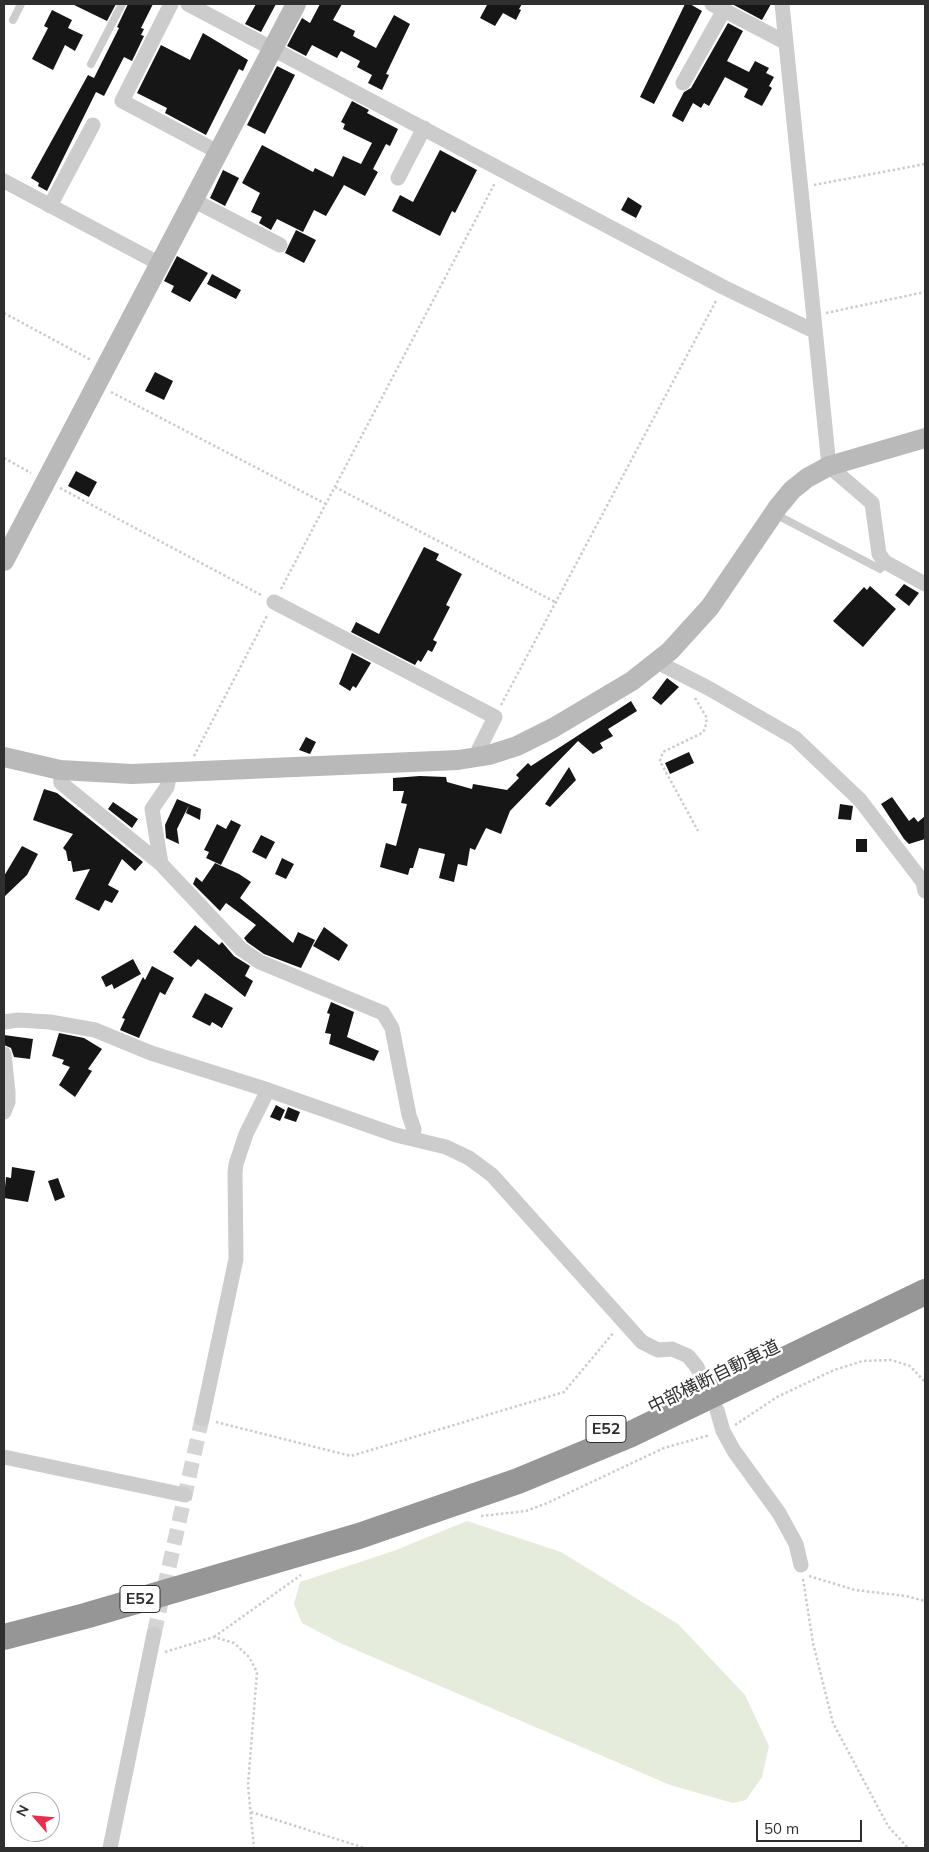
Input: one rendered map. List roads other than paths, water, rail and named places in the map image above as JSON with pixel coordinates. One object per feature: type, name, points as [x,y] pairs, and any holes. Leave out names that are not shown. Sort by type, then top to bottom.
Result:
[{"type":"highway","name":"中部横断自動車道","points":[[276,1560],[512,1468],[624,1421],[925,1273]]},
{"type":"highway","name":"中部横断自動車道","points":[[4,1637],[359,1536],[518,1481],[629,1435],[925,1292]]},
{"type":"main road","points":[[4,560],[296,4]]},
{"type":"main road","points":[[4,757],[60,770],[107,774],[178,773],[478,757],[517,746],[553,728],[632,680],[659,661],[710,608],[774,514],[792,490],[807,478],[829,466],[925,438]]},
{"type":"street","points":[[171,4],[122,101],[218,152]]},
{"type":"street","points":[[188,4],[723,287],[814,331]]},
{"type":"street","points":[[782,4],[812,316],[829,466],[872,503],[879,554],[885,562],[925,584]]},
{"type":"street","points":[[683,83],[718,7],[785,42]]},
{"type":"street","points":[[50,206],[94,125]]},
{"type":"street","points":[[398,178],[424,128]]},
{"type":"street","points":[[4,181],[160,264]]},
{"type":"street","points":[[193,200],[280,245]]},
{"type":"street","points":[[274,602],[495,717],[478,757]]},
{"type":"street","points":[[659,661],[795,738],[860,800],[923,882],[925,891]]},
{"type":"street","points":[[60,770],[61,783],[161,864],[241,949],[323,989],[383,1013],[392,1028],[409,1114],[414,1129],[412,1140]]},
{"type":"street","points":[[161,864],[152,809],[178,773]]},
{"type":"street","points":[[4,1022],[18,1020],[50,1022],[95,1030],[151,1053],[268,1090],[412,1140],[446,1147],[469,1158],[492,1175],[642,1342],[658,1350],[672,1349],[688,1356],[697,1367]]},
{"type":"street","points":[[4,1054],[8,1092],[8,1102],[4,1112]]},
{"type":"street","points":[[202,1419],[236,1258],[235,1174],[246,1134],[268,1090]]},
{"type":"street","points":[[717,1410],[723,1431],[734,1451],[779,1513],[796,1544],[801,1565]]},
{"type":"street","points":[[4,1457],[185,1495]]},
{"type":"street","points":[[110,1848],[154,1634]]},
{"type":"lane","points":[[13,20],[21,4]]},
{"type":"lane","points":[[91,64],[122,4]]},
{"type":"lane","points":[[774,514],[880,569],[885,562]]},
{"type":"tunnel","points":[[697,1367],[713,1402]]},
{"type":"tunnel","points":[[154,1634],[202,1419]]}]
